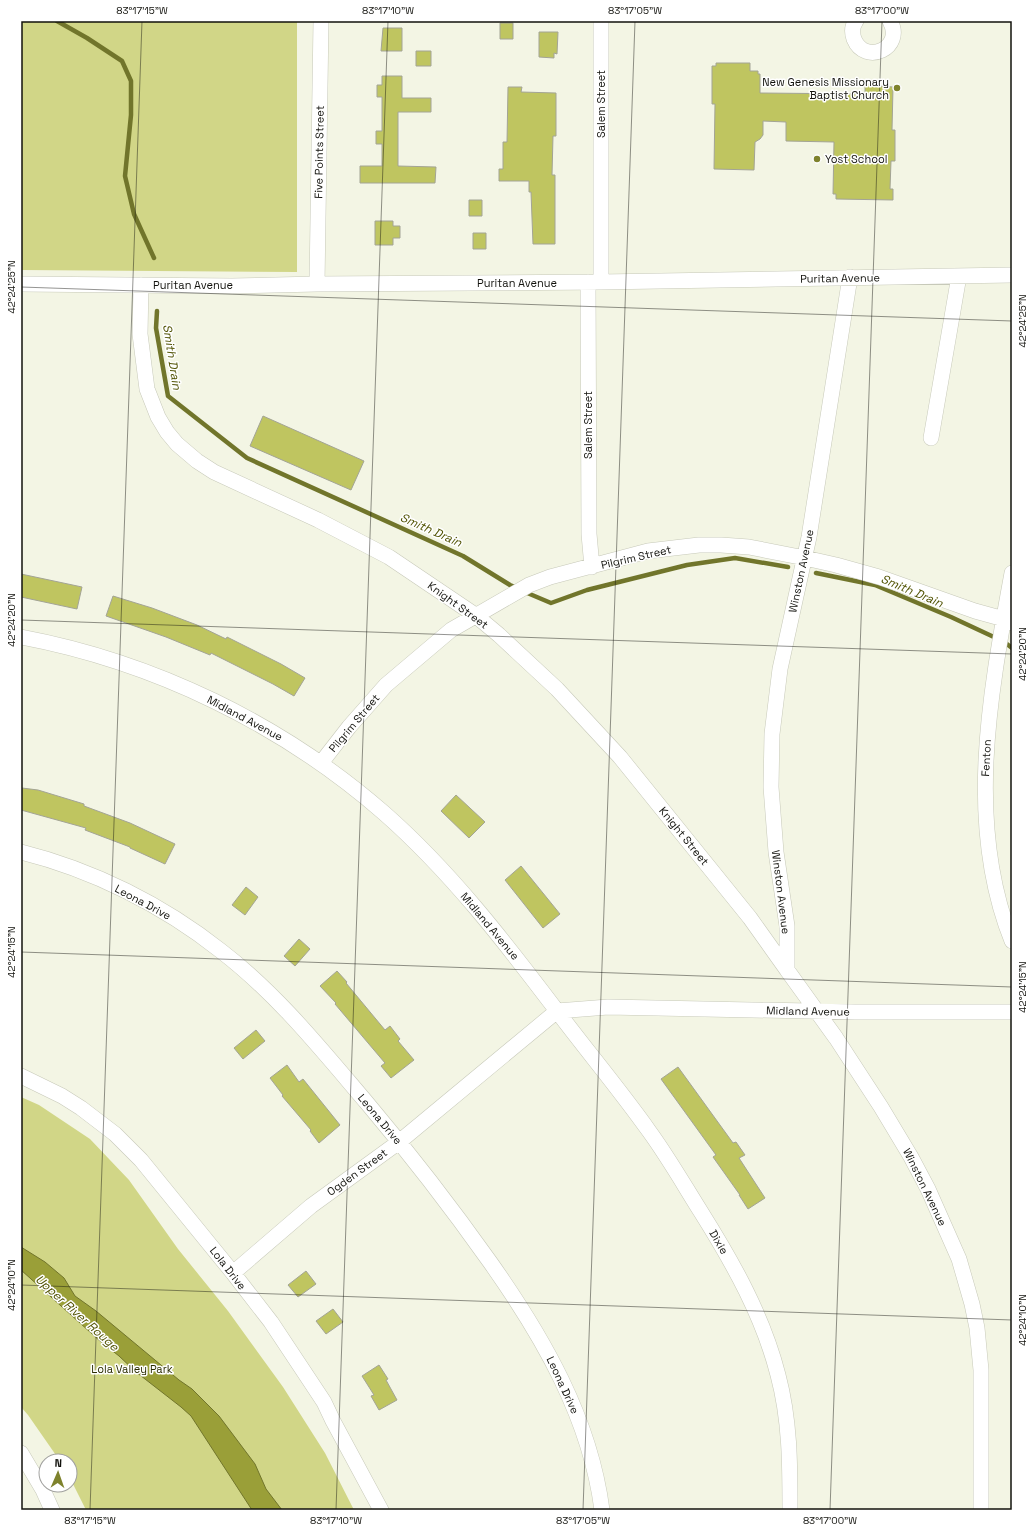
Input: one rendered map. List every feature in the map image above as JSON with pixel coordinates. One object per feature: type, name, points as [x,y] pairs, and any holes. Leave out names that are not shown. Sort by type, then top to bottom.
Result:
[{"type":"street","name":"Five Points Street","points":[[317,284],[321,21]]},
{"type":"street","name":"Salem Street","points":[[592,567],[589,534],[601,21]]},
{"type":"street","points":[[856,21],[853,29],[855,43],[860,48],[873,53],[886,48],[891,42],[894,29],[890,21]]},
{"type":"street","name":"Puritan Avenue","points":[[21,284],[232,286],[1012,275]]},
{"type":"street","points":[[931,438],[959,276]]},
{"type":"street","name":"Winston Avenue","points":[[850,278],[805,558],[780,669],[772,734],[771,786],[776,852],[787,926],[787,970],[881,1107],[911,1157],[928,1189],[959,1259],[967,1283],[977,1328],[981,1370],[981,1510]]},
{"type":"street","name":"Knight Street","points":[[141,285],[140,334],[147,388],[158,417],[167,432],[177,444],[197,461],[214,472],[318,520],[389,557],[475,615],[499,635],[557,689],[593,726],[620,757],[750,918],[787,970]]},
{"type":"street","name":"Pilgrim Street","points":[[321,763],[349,727],[386,685],[451,630],[529,585],[550,577],[648,551],[699,545],[750,547],[836,565],[879,577],[1008,621]]},
{"type":"street","name":"Fenton","points":[[1012,573],[1008,621],[987,741],[985,788],[987,833],[993,876],[1003,918],[1012,941]]},
{"type":"street","name":"Midland Avenue","points":[[21,637],[48,642],[103,657],[161,677],[215,701],[265,728],[321,763],[385,814],[444,872],[481,914],[557,1011],[608,1007],[816,1011],[1012,1012]]},
{"type":"street","name":"Leona Drive","points":[[21,852],[69,867],[100,880],[136,897],[196,933],[243,969],[273,996],[295,1019],[399,1142],[455,1212],[521,1306],[556,1367],[582,1426],[591,1452],[597,1477],[602,1510]]},
{"type":"street","name":"Ogden Street","points":[[233,1273],[311,1206],[399,1142],[557,1011]]},
{"type":"street","name":"Dixie","points":[[557,1011],[649,1131],[721,1243],[759,1319],[769,1344],[784,1399],[788,1424],[790,1510]]},
{"type":"street","name":"Lola Drive","points":[[21,1076],[62,1096],[81,1108],[115,1134],[141,1160],[233,1273],[270,1322],[324,1402],[381,1510]]},
{"type":"street","points":[[21,1453],[43,1490],[52,1510]]},
{"type":"green space","points":[[21,21],[297,21],[297,272],[21,270]]},
{"type":"green space","name":"Lola Valley Park","points":[[21,1097],[39,1105],[90,1139],[129,1180],[178,1249],[228,1311],[283,1387],[325,1453],[354,1510],[86,1510],[78,1493],[78,1453],[54,1453],[21,1407]]},
{"type":"water","name":"Upper River Rouge","points":[[21,1247],[45,1262],[64,1278],[75,1296],[96,1311],[179,1380],[192,1389],[219,1416],[255,1464],[266,1489],[282,1510],[252,1510],[191,1416],[136,1372],[21,1270]]},
{"type":"building","points":[[500,23],[513,23],[513,39],[500,39]]},
{"type":"building","points":[[383,28],[402,28],[402,51],[381,51]]},
{"type":"building","points":[[539,32],[558,32],[557,54],[554,53],[554,58],[539,57]]},
{"type":"building","points":[[416,51],[431,51],[431,66],[416,66]]},
{"type":"building","points":[[716,63],[750,63],[750,71],[758,71],[758,74],[760,74],[760,93],[865,94],[865,84],[879,84],[879,86],[893,87],[892,130],[895,130],[895,161],[891,161],[890,189],[893,189],[893,200],[836,199],[836,194],[833,194],[834,142],[786,141],[786,122],[763,121],[763,135],[755,142],[754,170],[714,169],[715,104],[712,104],[712,66],[716,66]]},
{"type":"building","points":[[382,76],[402,76],[402,98],[431,98],[431,112],[398,112],[398,166],[436,167],[435,183],[360,183],[360,166],[382,166],[382,144],[376,144],[376,131],[382,131],[382,97],[377,97],[377,85],[382,85]]},
{"type":"building","points":[[508,87],[522,87],[521,92],[556,93],[556,136],[553,136],[552,175],[555,175],[555,244],[533,244],[531,192],[529,192],[529,181],[499,181],[499,169],[503,169],[503,142],[507,142]]},
{"type":"building","points":[[469,200],[482,200],[482,216],[469,216]]},
{"type":"building","points":[[375,221],[393,221],[393,226],[400,226],[400,238],[393,238],[393,245],[375,245]]},
{"type":"building","points":[[473,233],[486,233],[486,249],[473,249]]},
{"type":"building","points":[[263,416],[364,461],[351,490],[250,446]]},
{"type":"building","points":[[21,574],[82,587],[77,609],[21,597]]},
{"type":"building","points":[[113,596],[152,608],[197,625],[226,639],[227,637],[281,664],[305,678],[294,696],[211,653],[210,655],[166,637],[106,616]]},
{"type":"building","points":[[22,788],[38,790],[84,804],[84,806],[130,823],[175,844],[165,864],[130,847],[85,830],[86,828],[21,810]]},
{"type":"building","points":[[456,795],[485,822],[469,838],[441,811]]},
{"type":"building","points":[[521,866],[560,914],[543,928],[505,880]]},
{"type":"building","points":[[246,887],[258,897],[245,915],[232,905]]},
{"type":"building","points":[[299,939],[310,949],[295,966],[284,956]]},
{"type":"building","points":[[337,971],[385,1030],[390,1026],[400,1039],[398,1041],[414,1060],[391,1078],[381,1066],[385,1063],[335,1004],[336,1003],[320,986]]},
{"type":"building","points":[[256,1030],[265,1041],[243,1059],[234,1048]]},
{"type":"building","points":[[287,1065],[299,1082],[303,1079],[340,1125],[319,1143],[310,1131],[311,1130],[282,1096],[283,1095],[270,1078]]},
{"type":"building","points":[[678,1067],[733,1143],[736,1142],[745,1155],[739,1158],[765,1198],[748,1209],[713,1157],[716,1155],[661,1079]]},
{"type":"building","points":[[306,1271],[316,1284],[298,1297],[288,1285]]},
{"type":"building","points":[[333,1309],[343,1322],[326,1334],[316,1321]]},
{"type":"building","points":[[379,1365],[388,1379],[386,1380],[397,1400],[379,1410],[371,1396],[374,1395],[362,1376]]},
{"type":"waterway","name":"Smith Drain","points":[[57,21],[87,38],[122,61],[131,81],[131,115],[125,176],[134,214],[154,258]]},
{"type":"waterway","name":"Smith Drain","points":[[157,311],[156,328],[168,396],[247,458],[463,556],[517,588]]},
{"type":"waterway","name":"Smith Drain","points":[[525,592],[551,603],[587,590],[687,565],[735,558],[788,567]]},
{"type":"waterway","name":"Smith Drain","points":[[816,573],[875,585],[996,638]]},
{"type":"waterway","name":"Smith Drain","points":[[1003,641],[1012,648]]},
{"type":"place","name":"New Genesis Missionary Baptist Church","points":[[897,88]]},
{"type":"place","name":"Yost School","points":[[817,159]]}]
